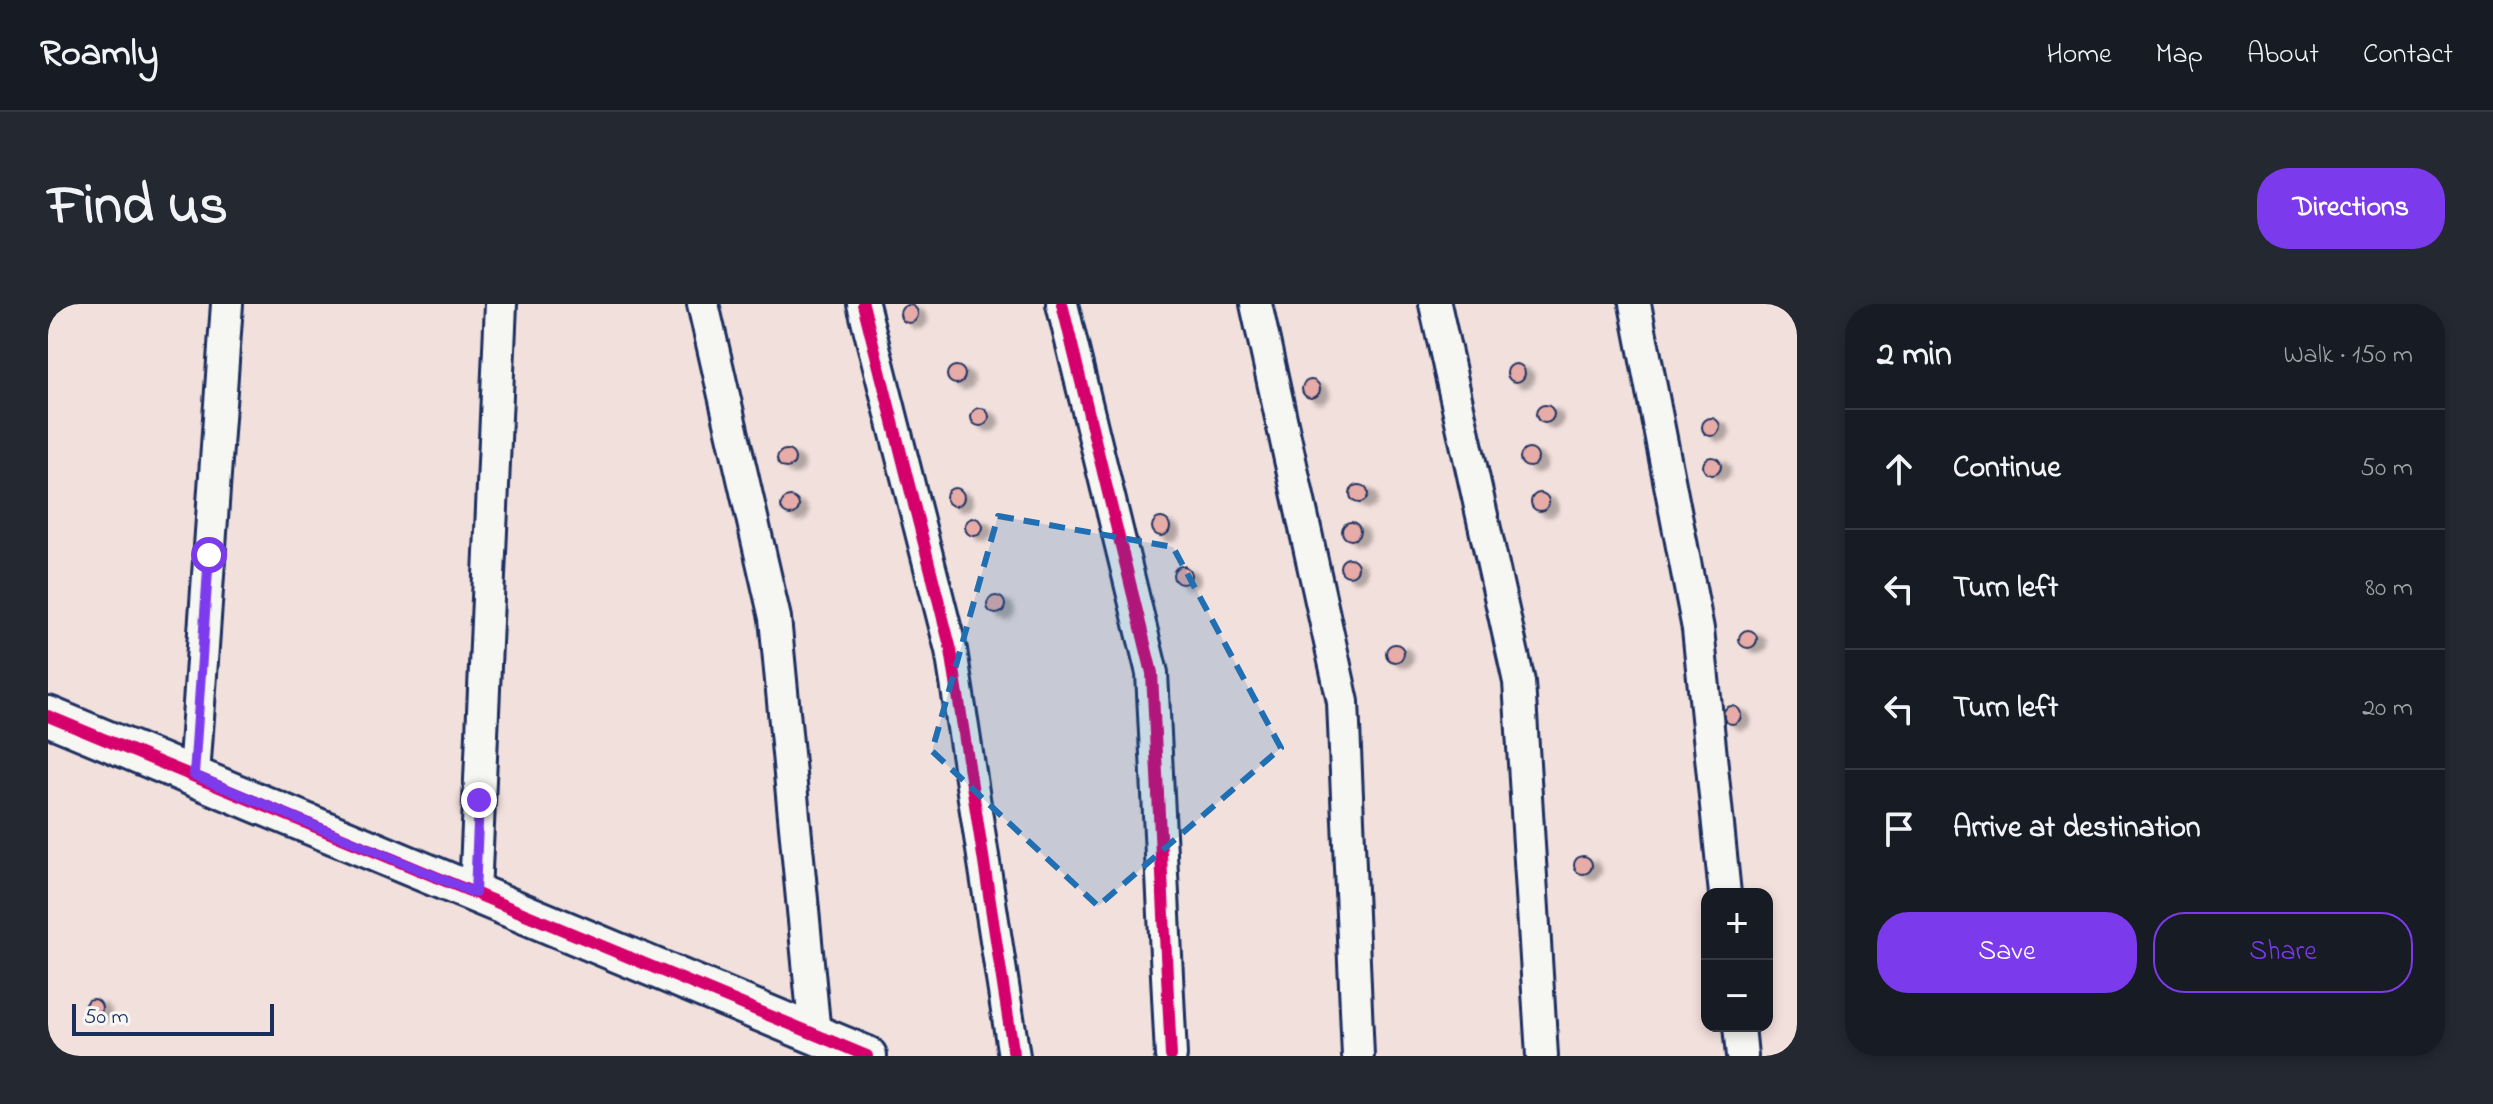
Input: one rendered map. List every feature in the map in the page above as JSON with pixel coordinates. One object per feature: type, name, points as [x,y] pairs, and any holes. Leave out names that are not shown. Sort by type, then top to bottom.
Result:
[{"type":"street","points":[[194,775],[227,304]]},
{"type":"street","points":[[475,893],[501,304]]},
{"type":"street","points":[[703,304],[775,618],[815,1035]]},
{"type":"street","points":[[863,304],[951,650],[1014,1056]]},
{"type":"street","points":[[1062,304],[1152,673],[1171,1056]]},
{"type":"street","points":[[1256,304],[1343,702],[1358,1056]]},
{"type":"street","points":[[1435,304],[1519,682],[1542,1056]]},
{"type":"street","points":[[1635,304],[1698,629],[1724,888]]},
{"type":"street","points":[[48,716],[867,1056]]},
{"type":"street","points":[[1740,1032],[1742,1056]]},
{"type":"highlighted area","points":[[998,516],[1173,547],[1281,748],[1098,906],[932,751]]},
{"type":"building","points":[[909,305],[918,314],[909,323],[900,314]]},
{"type":"building","points":[[1516,364],[1525,373],[1516,382],[1507,373]]},
{"type":"building","points":[[956,366],[965,375],[956,384],[947,375]]},
{"type":"building","points":[[1311,380],[1320,389],[1311,398],[1302,389]]},
{"type":"building","points":[[1545,405],[1554,414],[1545,423],[1536,414]]},
{"type":"building","points":[[980,408],[989,417],[980,426],[971,417]]},
{"type":"building","points":[[1711,418],[1720,427],[1711,436],[1702,427]]},
{"type":"building","points":[[1529,449],[1538,458],[1529,467],[1520,458]]},
{"type":"building","points":[[786,450],[795,459],[786,468],[777,459]]},
{"type":"building","points":[[1712,457],[1721,466],[1712,475],[1703,466]]},
{"type":"building","points":[[1359,485],[1368,494],[1359,503],[1350,494]]},
{"type":"building","points":[[955,488],[964,497],[955,506],[946,497]]},
{"type":"building","points":[[1540,493],[1549,502],[1540,511],[1531,502]]},
{"type":"building","points":[[790,497],[799,506],[790,515],[781,506]]},
{"type":"building","points":[[974,518],[983,527],[974,536],[965,527]]},
{"type":"building","points":[[1161,518],[1170,527],[1161,536],[1152,527]]},
{"type":"building","points":[[1351,522],[1360,531],[1351,540],[1342,531]]},
{"type":"building","points":[[1349,558],[1358,567],[1349,576],[1340,567]]},
{"type":"building","points":[[1182,566],[1191,575],[1182,584],[1173,575]]},
{"type":"building","points":[[996,596],[1005,605],[996,614],[987,605]]},
{"type":"building","points":[[1748,630],[1757,639],[1748,648],[1739,639]]},
{"type":"building","points":[[1395,644],[1404,653],[1395,662],[1386,653]]},
{"type":"building","points":[[1732,706],[1741,715],[1732,724],[1723,715]]},
{"type":"building","points":[[1583,856],[1592,865],[1583,874],[1574,865]]},
{"type":"building","points":[[93,999],[102,1008],[93,1017],[84,1008]]},
{"type":"cycle path","points":[[863,304],[951,650],[1014,1056]]},
{"type":"cycle path","points":[[1062,304],[1152,673],[1171,1056]]},
{"type":"cycle path","points":[[48,716],[867,1056]]},
{"type":"route","points":[[209,555],[194,775],[475,893],[479,800]]}]
